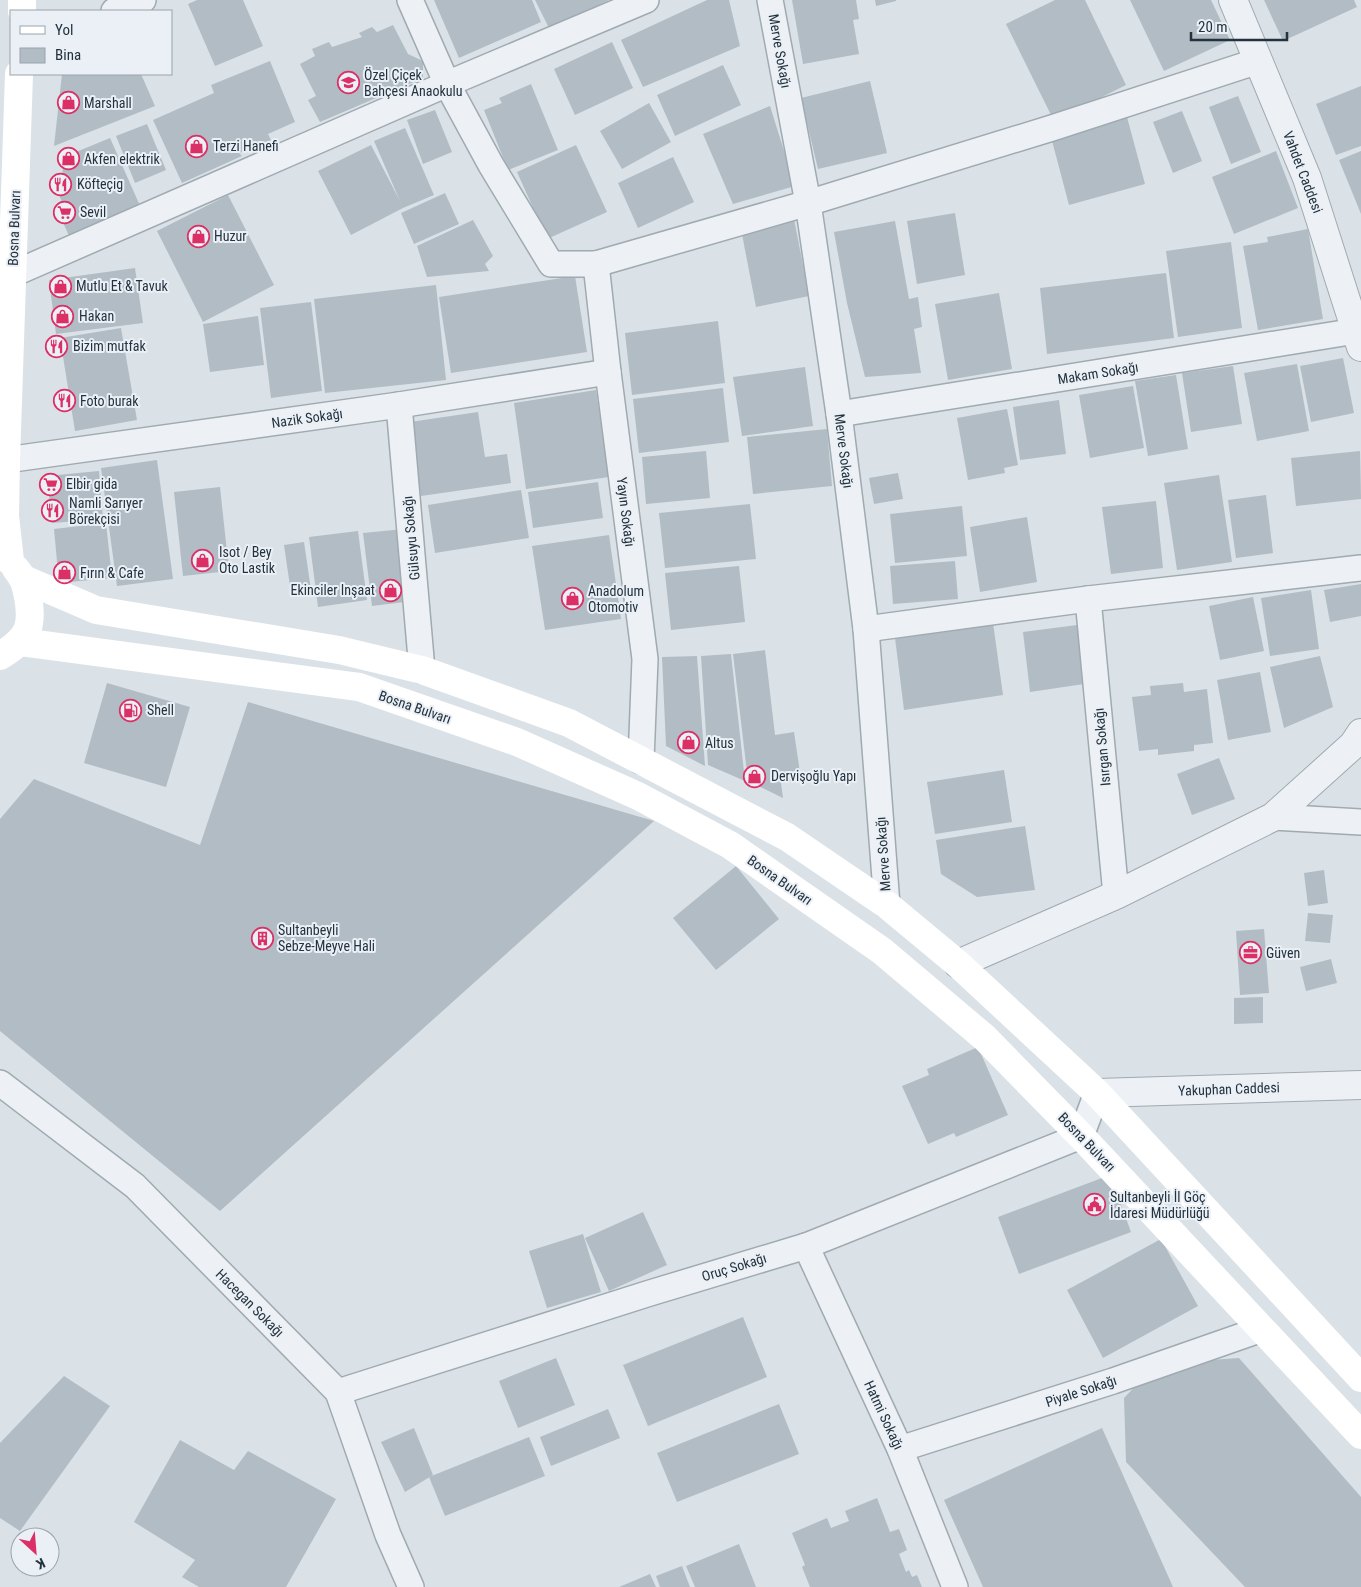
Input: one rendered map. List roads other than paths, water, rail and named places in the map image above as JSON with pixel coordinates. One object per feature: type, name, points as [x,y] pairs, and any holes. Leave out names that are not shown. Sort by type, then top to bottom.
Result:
[{"type":"main road","name":"Bosna Bulvarı","points":[[10,649],[29,628],[31,612],[11,565],[5,516],[19,75]]},
{"type":"main road","points":[[11,565],[96,610],[339,650],[422,670],[569,723],[788,837],[887,906],[958,964],[1096,1093],[1361,1378]]},
{"type":"main road","name":"Bosna Bulvarı","points":[[10,649],[359,688],[517,742],[638,796],[730,844],[882,950],[984,1038],[1081,1136],[1361,1435]]},
{"type":"street","points":[[117,10],[143,0]]},
{"type":"street","points":[[410,0],[447,84],[491,165],[551,264],[596,264],[808,203],[1043,131],[1258,61]]},
{"type":"street","points":[[13,274],[447,84],[646,0]]},
{"type":"street","name":"Merve Sokağı","points":[[770,0],[808,203],[840,414],[866,629],[887,906]]},
{"type":"street","name":"Vahdet Caddesi","points":[[1232,0],[1308,178],[1358,339]]},
{"type":"street","name":"Yayın Sokağı","points":[[596,264],[645,659],[641,761]]},
{"type":"street","name":"Makam Sokağı","points":[[840,414],[1358,339]]},
{"type":"street","name":"Nazik Sokağı","points":[[6,460],[399,405],[608,372]]},
{"type":"street","name":"Gülsuyu Sokağı","points":[[399,405],[422,670]]},
{"type":"street","points":[[866,629],[1088,599],[1361,568]]},
{"type":"street","name":"Isırgan Sokağı","points":[[1088,599],[1116,895]]},
{"type":"street","points":[[958,964],[1116,895],[1274,817],[1354,745],[1361,733]]},
{"type":"street","points":[[1274,817],[1361,822]]},
{"type":"street","name":"Hacegan Sokağı","points":[[0,1083],[135,1186],[338,1392],[388,1535],[411,1587]]},
{"type":"street","name":"Yakuphan Caddesi","points":[[1096,1093],[1361,1085]]},
{"type":"street","points":[[1081,1136],[1096,1093]]},
{"type":"street","name":"Oruç Sokağı","points":[[338,1392],[650,1293],[806,1246],[1081,1136]]},
{"type":"street","name":"Hatmi Sokağı","points":[[806,1246],[900,1449],[955,1587]]},
{"type":"street","name":"Piyale Sokağı","points":[[900,1449],[1113,1381],[1262,1328]]},
{"type":"place","name":"Özel Çiçek Bahçesi Anaokulu","points":[[348,83]]},
{"type":"place","name":"Marshall","points":[[68,103]]},
{"type":"place","name":"Terzi Hanefi","points":[[197,146]]},
{"type":"place","name":"Akfen elektrik","points":[[68,159]]},
{"type":"place","name":"Köfteçig","points":[[61,184]]},
{"type":"place","name":"Sevil","points":[[64,212]]},
{"type":"place","name":"Huzur","points":[[198,236]]},
{"type":"place","name":"Mutlu Et & Tavuk","points":[[60,286]]},
{"type":"place","name":"Hakan","points":[[63,316]]},
{"type":"place","name":"Bizim mutfak","points":[[57,346]]},
{"type":"place","name":"Foto burak","points":[[64,401]]},
{"type":"place","name":"Elbir gida","points":[[50,484]]},
{"type":"place","name":"Namli Sarıyer Börekçisi","points":[[53,511]]},
{"type":"place","name":"Isot / Bey Oto Lastik","points":[[203,560]]},
{"type":"place","name":"Fırın & Cafe","points":[[64,573]]},
{"type":"place","name":"Ekinciler Inşaat","points":[[391,590]]},
{"type":"place","name":"Anadolum Otomotiv","points":[[572,599]]},
{"type":"place","name":"Shell","points":[[131,710]]},
{"type":"place","name":"Altus","points":[[689,743]]},
{"type":"place","name":"Dervişoğlu Yapı","points":[[755,776]]},
{"type":"place","name":"Sultanbeyli Sebze-Meyve Hali","points":[[262,938]]},
{"type":"place","name":"Güven","points":[[1250,953]]},
{"type":"place","name":"Sultanbeyli İl Göç İdaresi Müdürlüğü","points":[[1094,1205]]}]
